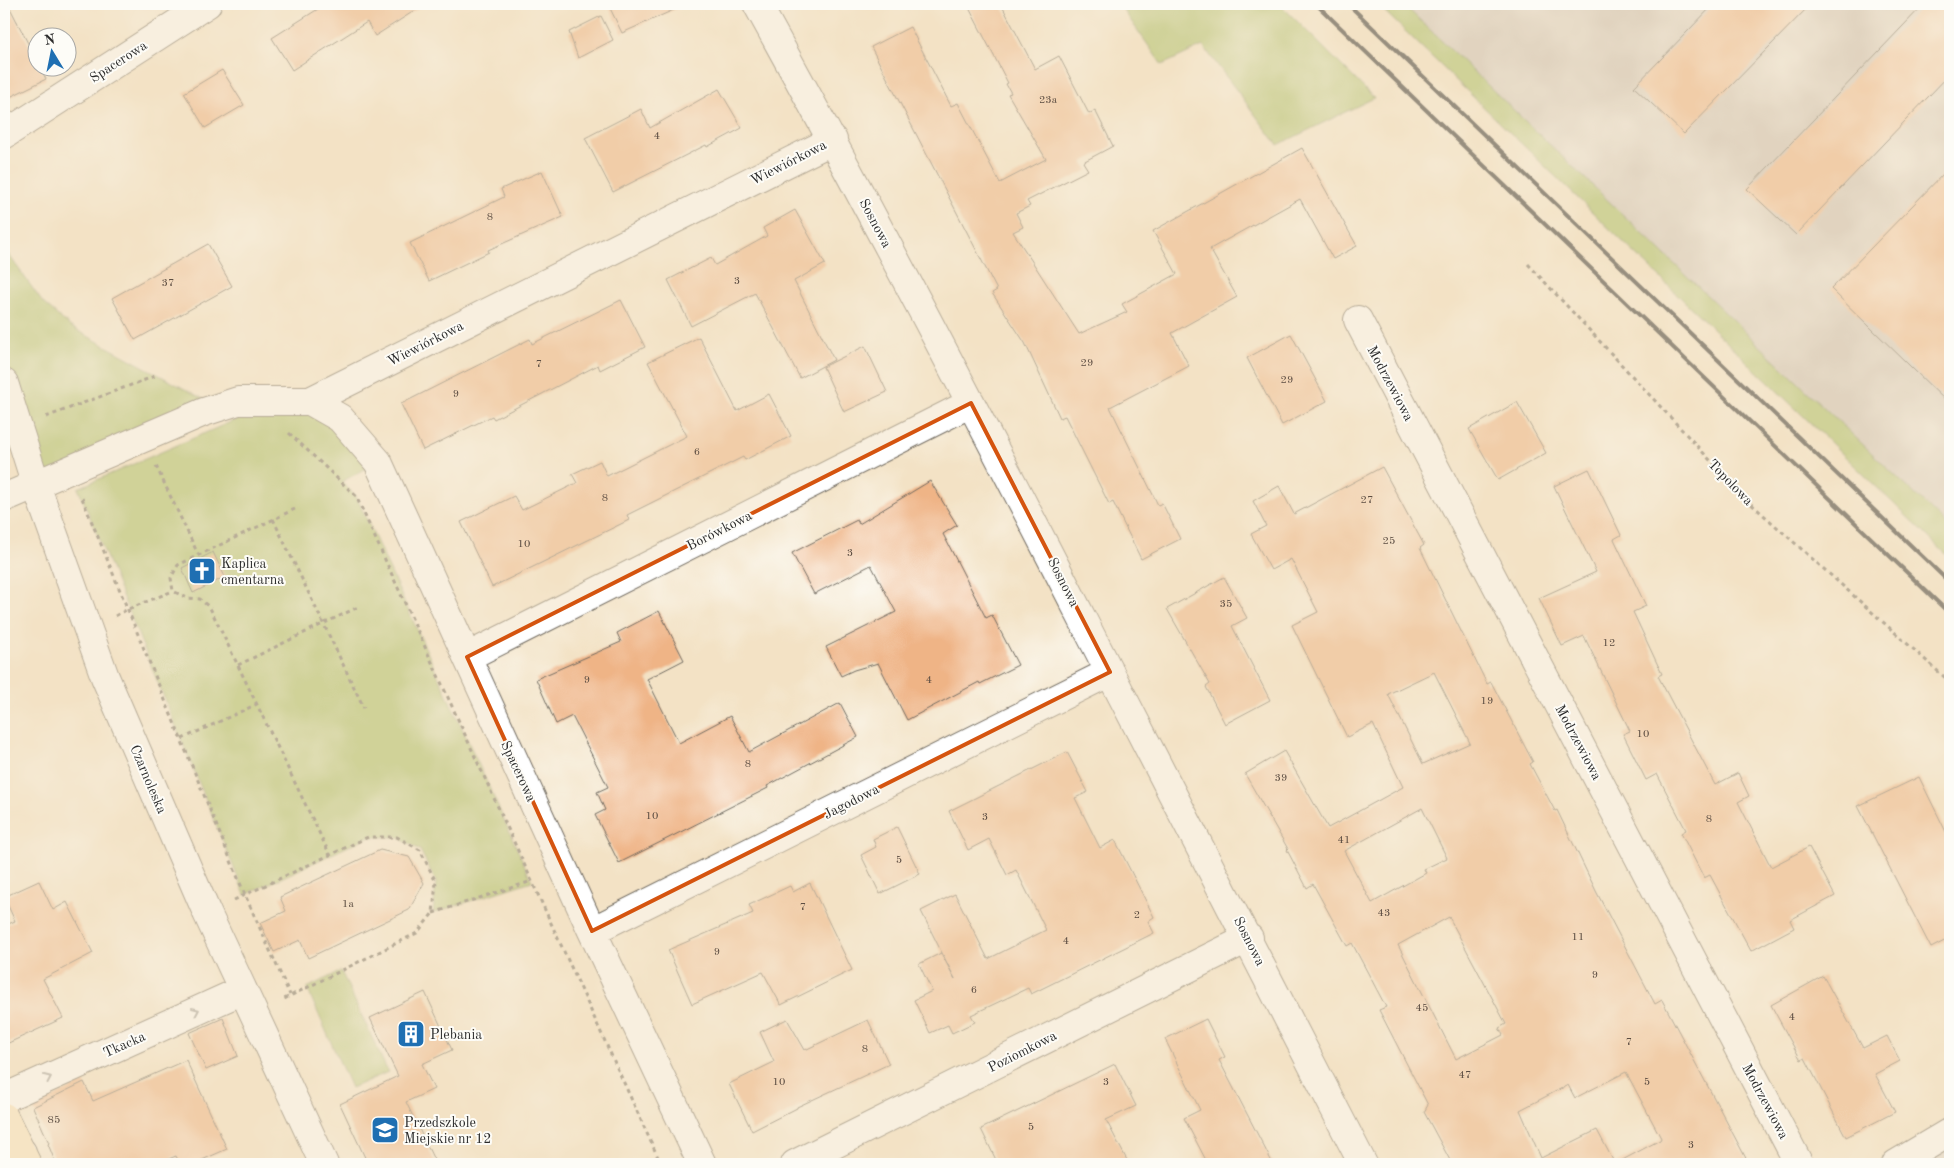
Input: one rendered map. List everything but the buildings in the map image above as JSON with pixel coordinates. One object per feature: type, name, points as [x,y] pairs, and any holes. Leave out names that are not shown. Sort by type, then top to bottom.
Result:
[{"type":"street","name":"Spacerowa","points":[[4,135],[207,4]]},
{"type":"street","name":"Sosnowa","points":[[757,4],[832,140],[971,403],[1249,938],[1363,1164]]},
{"type":"street","name":"Wiewiórkowa","points":[[4,498],[204,412],[238,401],[310,401],[832,140]]},
{"type":"street","name":"Modrzewiowa","points":[[1358,320],[1799,1164]]},
{"type":"street","name":"Czarnoleska","points":[[4,382],[36,485],[105,677],[207,913],[324,1164]]},
{"type":"street","name":"Spacerowa","points":[[310,401],[340,418],[378,462],[592,931],[702,1164]]},
{"type":"street","name":"Borówkowa","points":[[467,658],[971,403]]},
{"type":"street","name":"Jagodowa","points":[[592,931],[1110,672]]},
{"type":"street","name":"Poziomkowa","points":[[796,1164],[1249,938]]},
{"type":"street","name":"Tkacka","points":[[4,1098],[249,1002]]},
{"type":"street","points":[[4,1117],[19,1160]]},
{"type":"street","points":[[1896,1164],[1950,1132]]},
{"type":"path","name":"Topolowa","points":[[1528,264],[1749,502],[1950,682]]},
{"type":"path","points":[[18,428],[158,375]]},
{"type":"path","points":[[285,430],[356,496],[661,1164]]},
{"type":"path","points":[[156,465],[198,554]]},
{"type":"path","points":[[82,496],[245,895],[290,996]]},
{"type":"path","points":[[173,591],[171,578],[178,564],[295,509]]},
{"type":"path","points":[[274,519],[364,708]]},
{"type":"path","points":[[88,631],[128,608],[173,591],[186,598],[200,599],[210,608],[330,855]]},
{"type":"path","points":[[238,665],[358,607]]},
{"type":"path","points":[[182,738],[257,704]]},
{"type":"path","points":[[207,913],[368,837],[397,837],[420,850],[436,882],[433,913],[417,933],[290,996],[249,1002]]},
{"type":"path","points":[[433,913],[532,882]]},
{"type":"highlighted area","points":[[971,403],[1110,672],[592,931],[467,657]]},
{"type":"shaded area","points":[[1403,4],[1950,4],[1950,528],[1475,73]]},
{"type":"shaded area","points":[[1950,1132],[1950,1164],[1896,1164]]},
{"type":"green space","points":[[1119,4],[1280,4],[1374,98],[1278,145],[1203,46],[1162,65]]},
{"type":"green space","points":[[1377,4],[1403,4],[1950,528],[1950,558]]},
{"type":"green space","points":[[4,248],[43,303],[71,327],[218,407],[310,401],[378,462],[341,482],[356,496],[532,881],[433,913],[436,882],[420,850],[397,837],[368,837],[245,895],[78,488],[242,417],[217,407],[36,485],[4,383]]},
{"type":"green space","points":[[341,971],[388,1072],[351,1088],[307,988]]},
{"type":"railway","points":[[1316,4],[1950,614]]},
{"type":"railway","points":[[1348,4],[1950,583]]},
{"type":"place","name":"Kaplica cmentarna","points":[[202,571]]},
{"type":"place","name":"Plebania","points":[[411,1034]]},
{"type":"place","name":"Przedszkole Miejskie nr 12","points":[[385,1130]]}]
